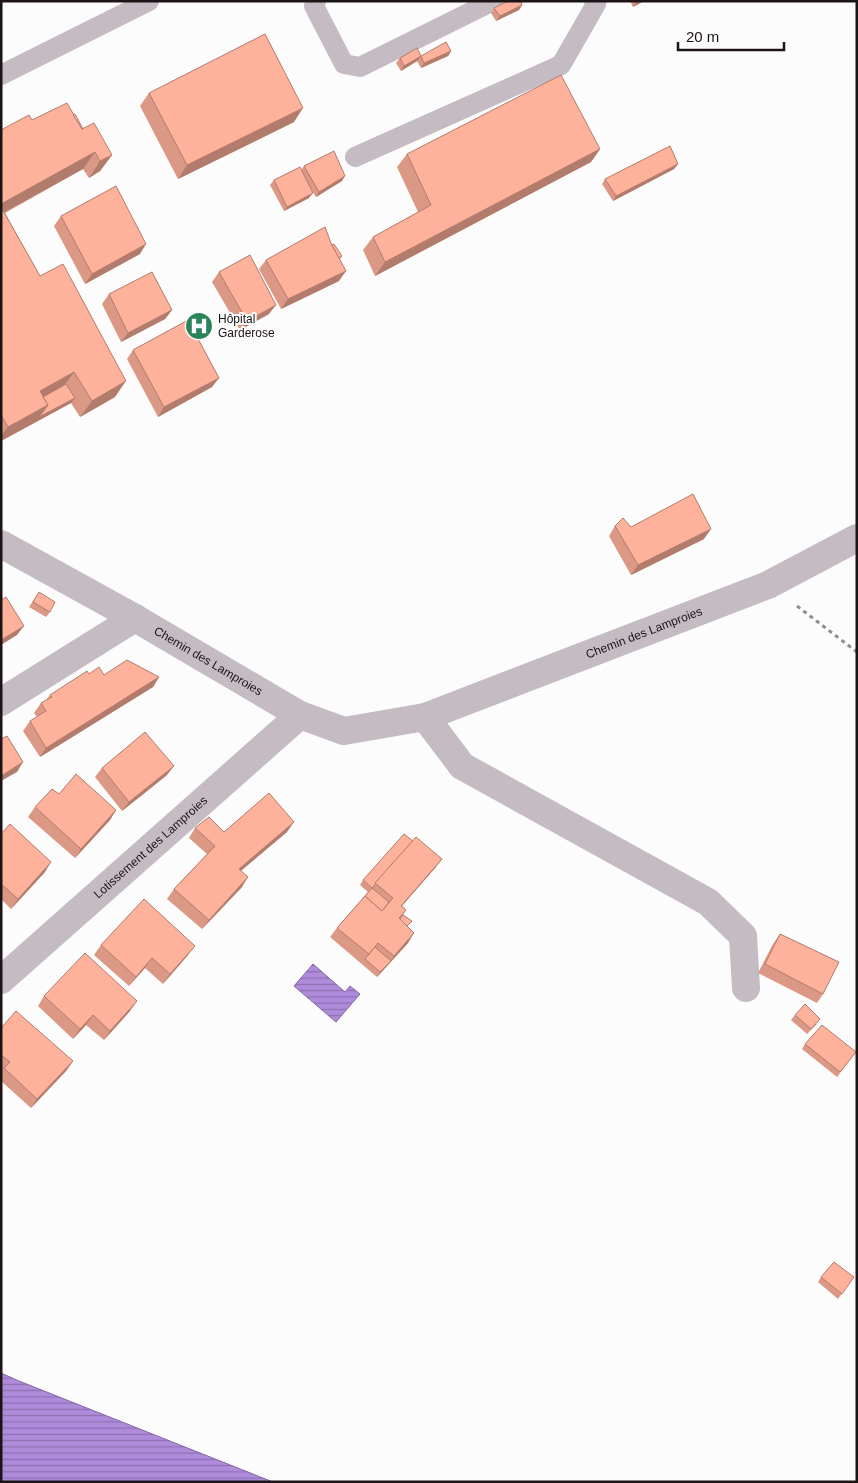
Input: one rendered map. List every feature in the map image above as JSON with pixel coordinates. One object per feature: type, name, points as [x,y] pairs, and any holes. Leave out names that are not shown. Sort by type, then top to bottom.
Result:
[{"type":"street","name":"Chemin des Lamproies","points":[[1,544],[135,618],[300,715],[344,731],[425,717],[768,585],[857,538]]},
{"type":"street","points":[[1,702],[135,618]]},
{"type":"street","name":"Lotissement des Lamproies","points":[[1,980],[300,715]]},
{"type":"street","points":[[425,717],[462,766],[708,902],[743,936],[746,988]]},
{"type":"lane","points":[[316,1],[314,6],[344,64],[360,68],[493,1]]},
{"type":"lane","points":[[355,157],[561,65],[596,4],[594,1]]},
{"type":"lane","points":[[1,75],[142,2]]},
{"type":"path","points":[[768,585],[857,652]]},
{"type":"shaded area","points":[[313,964],[345,992],[350,986],[360,994],[336,1022],[294,986]]},
{"type":"shaded area","points":[[1,1373],[19,1381],[273,1482],[1,1482]]},
{"type":"building","points":[[508,1],[521,1],[522,5],[500,16],[494,8]]},
{"type":"building","points":[[265,34],[303,108],[187,165],[149,93]]},
{"type":"building","points":[[446,42],[451,51],[424,63],[421,56]]},
{"type":"building","points":[[417,48],[421,56],[404,66],[400,58]]},
{"type":"building","points":[[561,75],[600,149],[385,262],[373,237],[431,205],[407,154]]},
{"type":"building","points":[[67,103],[82,129],[94,123],[112,155],[100,161],[95,152],[1,204],[1,130],[29,115],[32,120]]},
{"type":"building","points":[[75,114],[83,129],[73,115]]},
{"type":"building","points":[[670,146],[678,164],[616,196],[605,179]]},
{"type":"building","points":[[334,151],[345,176],[319,192],[304,166]]},
{"type":"building","points":[[300,167],[313,193],[287,207],[274,180]]},
{"type":"building","points":[[116,186],[146,244],[92,274],[61,216]]},
{"type":"building","points":[[1,207],[40,276],[63,264],[126,381],[92,401],[74,372],[40,391],[48,405],[8,427],[1,415]]},
{"type":"building","points":[[325,227],[346,271],[288,299],[266,260]]},
{"type":"building","points":[[334,244],[342,256],[339,258],[332,245]]},
{"type":"building","points":[[250,255],[276,305],[247,321],[219,272]]},
{"type":"building","points":[[152,272],[172,310],[128,333],[109,294]]},
{"type":"building","points":[[188,320],[219,378],[164,407],[133,350]]},
{"type":"building","points":[[66,384],[75,398],[39,417],[48,405],[43,397]]},
{"type":"building","points":[[693,494],[711,529],[638,565],[615,526],[623,518],[631,527]]},
{"type":"building","points":[[39,592],[55,602],[50,612],[33,602]]},
{"type":"building","points":[[6,597],[24,626],[1,640],[1,600]]},
{"type":"building","points":[[127,660],[159,677],[46,748],[30,721],[46,711],[41,703],[87,671],[89,674],[99,667],[104,675]]},
{"type":"building","points":[[145,732],[174,766],[129,802],[102,768]]},
{"type":"building","points":[[7,736],[23,762],[1,776],[1,739]]},
{"type":"building","points":[[76,774],[116,810],[81,849],[35,807],[52,789],[59,794]]},
{"type":"building","points":[[269,793],[294,822],[239,869],[248,877],[209,920],[174,889],[215,846],[195,828],[209,817],[224,832]]},
{"type":"building","points":[[10,824],[51,862],[18,899],[1,884],[1,834]]},
{"type":"building","points":[[404,834],[413,841],[372,888],[363,880]]},
{"type":"building","points":[[416,837],[442,859],[401,906],[406,910],[399,918],[414,933],[394,956],[378,943],[369,954],[337,928],[365,896],[382,911],[393,898],[375,883]]},
{"type":"building","points":[[372,888],[389,902],[382,911],[365,896]]},
{"type":"building","points":[[144,899],[195,946],[170,974],[152,958],[136,977],[101,945]]},
{"type":"building","points":[[403,915],[412,921],[407,926],[400,919]]},
{"type":"building","points":[[780,934],[839,962],[823,994],[765,964]]},
{"type":"building","points":[[375,947],[391,961],[380,972],[365,959]]},
{"type":"building","points":[[85,953],[137,1001],[110,1031],[93,1015],[80,1029],[44,996]]},
{"type":"building","points":[[805,1004],[820,1019],[811,1029],[795,1015]]},
{"type":"building","points":[[16,1011],[73,1061],[37,1099],[4,1068],[10,1062],[1,1055],[1,1028]]},
{"type":"building","points":[[822,1025],[856,1052],[840,1072],[805,1044]]},
{"type":"building","points":[[834,1262],[854,1277],[842,1294],[821,1277]]},
{"type":"place","name":"Hôpital Garderose","points":[[199,326]]}]
